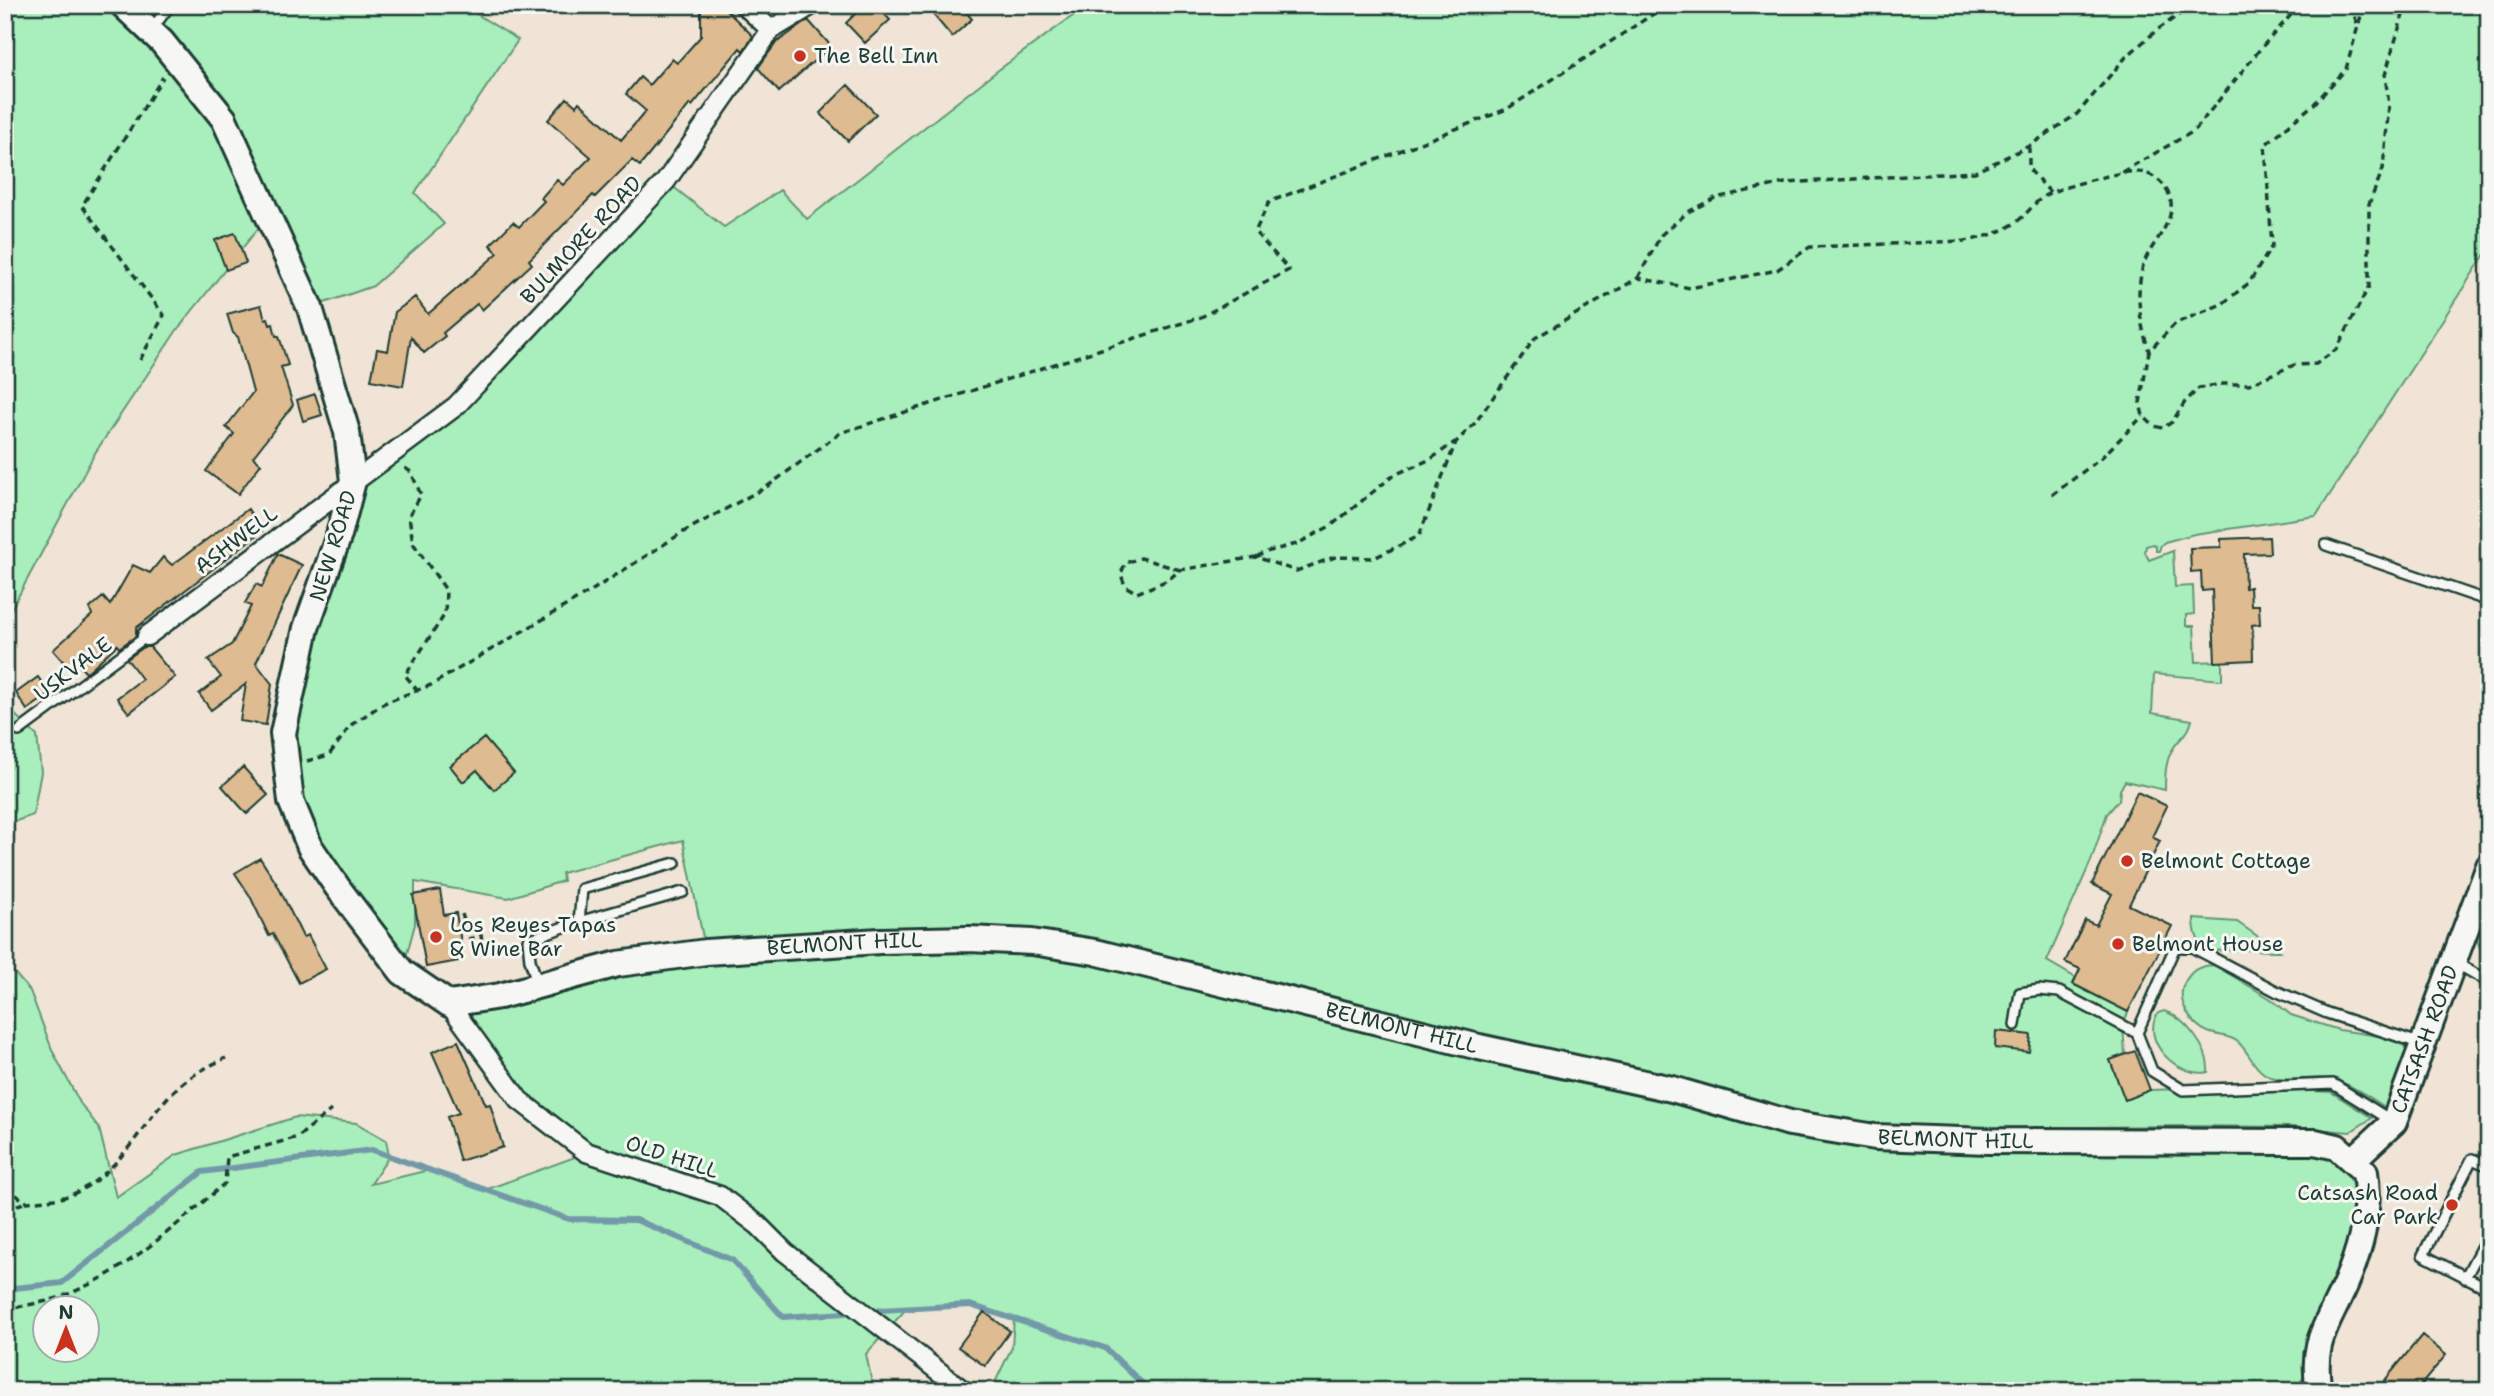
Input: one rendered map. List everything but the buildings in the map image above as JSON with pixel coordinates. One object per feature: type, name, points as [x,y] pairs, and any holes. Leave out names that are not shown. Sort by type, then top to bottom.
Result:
[{"type":"main road","name":"NEW ROAD","points":[[123,5],[151,30],[224,119],[310,308],[347,432],[353,481],[339,535],[306,628],[282,733],[291,801],[310,847],[402,972],[449,1003]]},
{"type":"main road","name":"CATSASH ROAD","points":[[2353,1160],[2394,1122],[2489,866]]},
{"type":"main road","name":"BELMONT HILL","points":[[449,1003],[500,996],[618,964],[706,952],[880,941],[969,939],[1032,942],[1095,952],[1479,1047],[1672,1089],[1790,1123],[1863,1135],[1989,1141],[2315,1142],[2337,1147],[2353,1160]]},
{"type":"main road","points":[[2318,1390],[2316,1364],[2319,1341],[2346,1284],[2360,1246],[2369,1196],[2365,1172],[2353,1160]]},
{"type":"street","points":[[744,5],[771,30]]},
{"type":"street","name":"BULMORE ROAD","points":[[353,481],[456,406],[660,189],[771,30],[812,5]]},
{"type":"street","name":"ASHWELL","points":[[147,636],[353,481]]},
{"type":"street","name":"OLD HILL","points":[[449,1003],[519,1100],[586,1152],[720,1196],[758,1225],[785,1252],[964,1391]]},
{"type":"lane","points":[[151,30],[170,5]]},
{"type":"lane","points":[[2326,545],[2489,601]]},
{"type":"lane","name":"USKVALE","points":[[19,731],[147,636]]},
{"type":"lane","points":[[579,922],[582,889],[675,863]]},
{"type":"lane","points":[[538,987],[530,960],[528,940],[579,922],[683,892]]},
{"type":"lane","points":[[2137,1033],[2175,947],[2192,947],[2276,991],[2327,1013],[2424,1044]]},
{"type":"lane","points":[[2454,962],[2489,982]]},
{"type":"lane","points":[[2015,1025],[2020,993],[2039,990],[2059,992],[2137,1033],[2152,1070],[2183,1090],[2333,1084],[2394,1122]]},
{"type":"lane","points":[[2489,1166],[2472,1159],[2423,1255],[2489,1289]]},
{"type":"lane","points":[[2465,1278],[2489,1233]]},
{"type":"path","points":[[287,767],[329,755],[351,725],[384,703],[431,685],[592,591],[685,531],[768,486],[840,433],[1201,317],[1289,270],[1255,232],[1269,202],[1507,108],[1667,5]]},
{"type":"path","points":[[1180,570],[1168,580],[1137,593],[1125,586],[1121,574],[1125,563],[1141,558],[1180,570],[1256,558],[1266,552],[1297,544],[1332,525],[1394,475],[1431,459],[1456,442],[1475,423],[1535,338],[1638,278],[1661,235],[1688,212],[1715,198],[1785,183],[1975,172],[2029,146],[2077,114],[2126,57],[2157,30],[2193,5]]},
{"type":"path","points":[[2120,173],[2194,131],[2261,48],[2300,5]]},
{"type":"path","points":[[2351,5],[2358,28]]},
{"type":"path","points":[[2149,351],[2176,323],[2222,304],[2249,283],[2272,246],[2265,145],[2314,104],[2346,69],[2364,5]]},
{"type":"path","points":[[1638,278],[1690,288],[1777,270],[1810,247],[1965,241],[1986,237],[2019,220],[2033,204],[2050,192],[2120,173],[2138,171],[2153,176],[2166,188],[2172,202],[2169,218],[2143,264],[2139,289],[2139,320],[2149,351],[2140,403],[2143,416],[2154,426],[2164,428],[2172,422],[2199,387],[2249,384],[2294,365],[2316,364],[2337,349],[2369,286],[2370,204],[2383,169],[2389,105],[2385,75],[2406,5]]},
{"type":"path","points":[[140,360],[164,315],[82,206],[148,101]]},
{"type":"path","points":[[2029,146],[2029,169],[2050,192]]},
{"type":"path","points":[[2052,495],[2100,459],[2143,416]]},
{"type":"path","points":[[1256,558],[1296,571],[1335,557],[1374,558],[1419,536],[1456,442]]},
{"type":"path","points":[[388,455],[411,472],[421,495],[409,516],[413,543],[446,590],[444,614],[405,675],[418,690]]},
{"type":"path","points":[[462,914],[470,939],[481,935],[483,950],[528,940]]},
{"type":"path","points":[[5,1209],[27,1202],[72,1195],[98,1180],[124,1156],[169,1096],[196,1072],[226,1058]]},
{"type":"path","points":[[5,1310],[62,1297],[115,1270],[172,1228],[225,1183],[228,1157],[298,1136],[331,1110]]},
{"type":"path","points":[[5,1188],[27,1202]]},
{"type":"green space","points":[[5,5],[462,5],[518,40],[415,193],[444,224],[373,286],[310,308],[268,216],[177,330],[95,453],[5,621]]},
{"type":"green space","points":[[1088,5],[2489,5],[2489,248],[2316,516],[2194,534],[2165,542],[2159,551],[2156,551],[2153,544],[2146,546],[2145,552],[2149,560],[2173,551],[2175,587],[2193,586],[2194,614],[2186,615],[2186,626],[2194,626],[2196,662],[2222,661],[2222,680],[2154,674],[2152,713],[2192,720],[2169,757],[2165,790],[2125,781],[2119,800],[2107,814],[2091,861],[2047,961],[2076,978],[2074,985],[2128,1012],[2123,1026],[2125,1054],[2110,1060],[2125,1100],[2150,1090],[2243,1087],[2331,1092],[2372,1118],[2350,1132],[2292,1127],[1988,1128],[1878,1125],[1682,1091],[1790,1123],[2308,1152],[2329,1158],[2346,1171],[2354,1189],[2355,1210],[2344,1255],[2317,1321],[2309,1367],[2295,1391],[991,1391],[1012,1347],[1014,1319],[970,1305],[906,1309],[866,1354],[872,1383],[878,1391],[5,1391],[5,962],[30,991],[53,1052],[80,1103],[99,1128],[116,1197],[176,1155],[296,1117],[356,1123],[386,1140],[389,1156],[371,1184],[429,1170],[485,1190],[586,1153],[519,1100],[449,1004],[706,952],[683,840],[562,873],[563,881],[508,898],[415,882],[415,924],[402,972],[310,847],[283,733],[353,481],[456,406],[666,181],[724,227],[780,190],[807,219],[997,71]]},
{"type":"green space","points":[[6,706],[37,736],[41,772],[33,815],[5,825]]},
{"type":"green space","points":[[2489,883],[2489,957],[2477,941],[2476,932],[2479,912]]},
{"type":"green space","points":[[2194,919],[2237,922],[2279,951],[2209,949],[2198,940]]},
{"type":"green space","points":[[2214,965],[2271,999],[2291,1015],[2339,1030],[2379,1036],[2404,1045],[2409,1052],[2388,1109],[2356,1089],[2329,1078],[2287,1080],[2265,1075],[2235,1040],[2202,1029],[2187,1012],[2182,991],[2189,975],[2204,966]]},
{"type":"green space","points":[[2164,1011],[2180,1020],[2195,1036],[2205,1054],[2208,1072],[2185,1070],[2165,1056],[2154,1035],[2158,1013]]},
{"type":"waterway","points":[[5,1289],[62,1283],[202,1172],[372,1150],[569,1219],[636,1220],[732,1260],[783,1317],[845,1313]]},
{"type":"waterway","points":[[880,1310],[970,1305],[1105,1348],[1150,1391]]},
{"type":"place","name":"The Bell Inn","points":[[800,56]]},
{"type":"place","name":"Belmont Cottage","points":[[2127,861]]},
{"type":"place","name":"Los Reyes Tapas & Wine Bar","points":[[436,937]]},
{"type":"place","name":"Belmont House","points":[[2118,944]]},
{"type":"place","name":"Catsash Road Car Park","points":[[2452,1205]]}]
